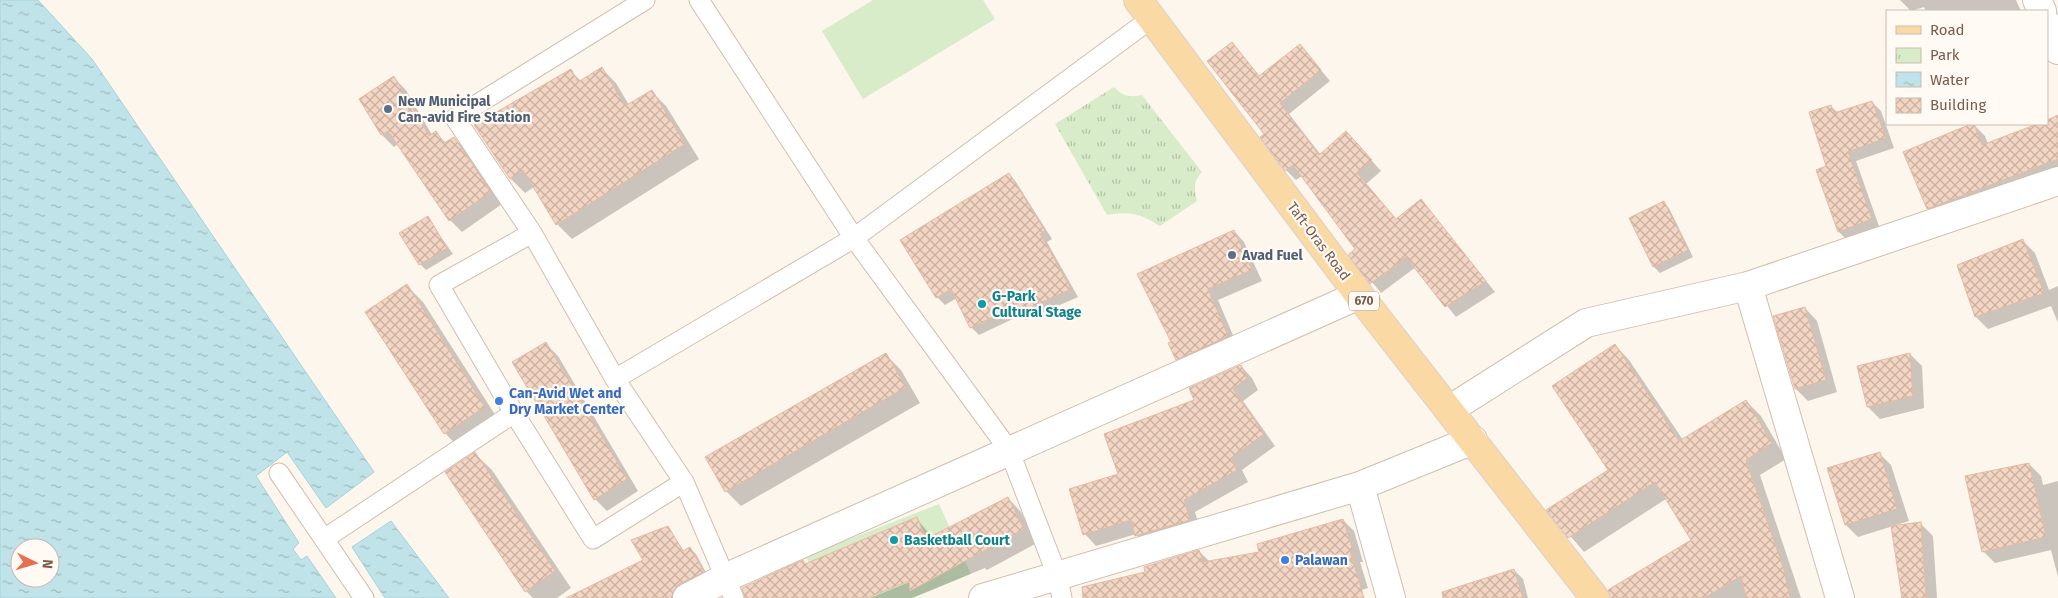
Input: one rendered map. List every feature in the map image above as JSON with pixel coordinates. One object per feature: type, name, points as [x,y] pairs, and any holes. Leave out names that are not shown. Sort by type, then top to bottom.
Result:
[{"type":"main road","name":"Taft-Oras Road","points":[[1145,9],[1360,295],[1595,598]]},
{"type":"street","points":[[2048,26],[2058,50]]},
{"type":"street","points":[[1449,410],[1586,323],[1748,286],[2058,181]]},
{"type":"street","points":[[1748,286],[1840,598]]},
{"type":"street","points":[[686,598],[730,588],[1009,450],[1360,295]]},
{"type":"street","points":[[983,598],[1059,586],[1360,486],[1474,440]]},
{"type":"street","points":[[1360,486],[1391,598]]},
{"type":"lane","points":[[645,0],[455,118],[532,233],[615,379],[684,482],[730,588]]},
{"type":"lane","points":[[699,0],[854,238],[1009,450],[1059,586]]},
{"type":"lane","points":[[615,379],[854,238],[1145,9]]},
{"type":"lane","points":[[532,233],[438,285],[514,413],[594,539],[684,482]]},
{"type":"lane","points":[[324,539],[514,413]]},
{"type":"lane","points":[[279,473],[364,598]]},
{"type":"green space","points":[[873,0],[983,0],[995,19],[863,99],[822,31]]},
{"type":"green space","points":[[1114,87],[1126,96],[1142,95],[1202,172],[1195,185],[1197,201],[1160,226],[1135,214],[1107,215],[1055,124]]},
{"type":"green space","name":"Basketball Court","points":[[939,504],[971,574],[913,598],[822,598],[806,556]]},
{"type":"water","points":[[0,0],[38,0],[92,59],[374,472],[326,508],[287,452],[256,476],[299,543],[293,549],[301,560],[307,556],[336,598],[0,598]]},
{"type":"water","points":[[391,521],[449,598],[385,598],[352,547]]},
{"type":"building","points":[[1232,42],[1259,76],[1300,44],[1321,70],[1280,103],[1319,155],[1346,131],[1372,160],[1357,173],[1396,219],[1421,199],[1486,281],[1445,307],[1406,257],[1370,284],[1348,255],[1355,249],[1293,165],[1285,171],[1260,137],[1264,134],[1207,61]]},
{"type":"building","points":[[602,67],[625,106],[652,90],[685,144],[556,225],[523,170],[510,179],[474,125],[571,69],[578,82]]},
{"type":"building","points":[[394,76],[429,136],[436,131],[444,143],[454,137],[491,192],[449,221],[388,131],[381,135],[359,99]]},
{"type":"building","points":[[1872,101],[1886,138],[1848,152],[1872,219],[1838,232],[1816,170],[1826,166],[1809,112],[1831,105],[1834,113]]},
{"type":"building","points":[[2058,115],[2058,159],[1927,209],[1903,152],[1969,125],[1974,125],[1982,145],[2034,125],[2048,125],[2048,120]]},
{"type":"building","points":[[1009,173],[1045,231],[1040,234],[1071,289],[1018,313],[1014,307],[970,328],[951,289],[936,298],[900,240]]},
{"type":"building","points":[[1664,201],[1688,250],[1653,267],[1629,218]]},
{"type":"building","points":[[428,216],[447,248],[419,265],[399,233]]},
{"type":"building","points":[[1234,230],[1252,270],[1208,289],[1228,336],[1176,360],[1168,343],[1171,342],[1137,274]]},
{"type":"building","points":[[2023,239],[2044,293],[1975,317],[1957,265]]},
{"type":"building","points":[[407,284],[485,407],[444,434],[365,312]]},
{"type":"building","points":[[1805,307],[1826,380],[1795,389],[1773,316]]},
{"type":"building","points":[[546,342],[627,479],[594,500],[512,362]]},
{"type":"building","points":[[1615,344],[1679,441],[1746,400],[1772,443],[1746,460],[1784,570],[1790,598],[1746,598],[1741,576],[1704,598],[1610,598],[1608,590],[1691,540],[1655,482],[1568,538],[1546,510],[1608,470],[1552,386]]},
{"type":"building","points":[[886,353],[906,387],[725,492],[705,457]]},
{"type":"building","points":[[1910,353],[1913,396],[1867,407],[1857,366]]},
{"type":"building","points":[[1241,365],[1247,378],[1233,389],[1264,434],[1231,458],[1237,470],[1184,500],[1190,520],[1135,536],[1131,520],[1083,535],[1069,489],[1118,474],[1104,434],[1194,400],[1189,388]]},
{"type":"building","points":[[475,452],[555,571],[525,592],[445,472]]},
{"type":"building","points":[[1880,452],[1897,509],[1845,525],[1827,468]]},
{"type":"building","points":[[2029,463],[2046,537],[1982,552],[1965,476]]},
{"type":"building","points":[[1008,497],[1024,529],[910,591],[909,581],[867,598],[745,598],[742,588],[803,560],[805,564],[917,517],[926,539]]},
{"type":"building","points":[[1343,519],[1353,550],[1350,551],[1364,598],[1083,598],[1082,587],[1145,572],[1144,567],[1199,550],[1203,562],[1259,552],[1257,544]]},
{"type":"building","points":[[1921,522],[1926,598],[1902,598],[1891,526]]},
{"type":"building","points":[[668,526],[683,551],[690,547],[704,572],[679,584],[671,598],[566,598],[643,560],[631,540]]},
{"type":"building","points":[[1514,569],[1523,598],[1443,598],[1442,592]]},
{"type":"place","name":"New Municipal Can-avid Fire Station","points":[[388,109]]},
{"type":"place","name":"Avad Fuel","points":[[1232,255]]},
{"type":"place","name":"G-Park Cultural Stage","points":[[982,304]]},
{"type":"place","name":"Can-Avid Wet and Dry Market Center","points":[[499,401]]},
{"type":"place","name":"Basketball Court","points":[[894,540]]},
{"type":"place","name":"Palawan","points":[[1285,560]]}]
